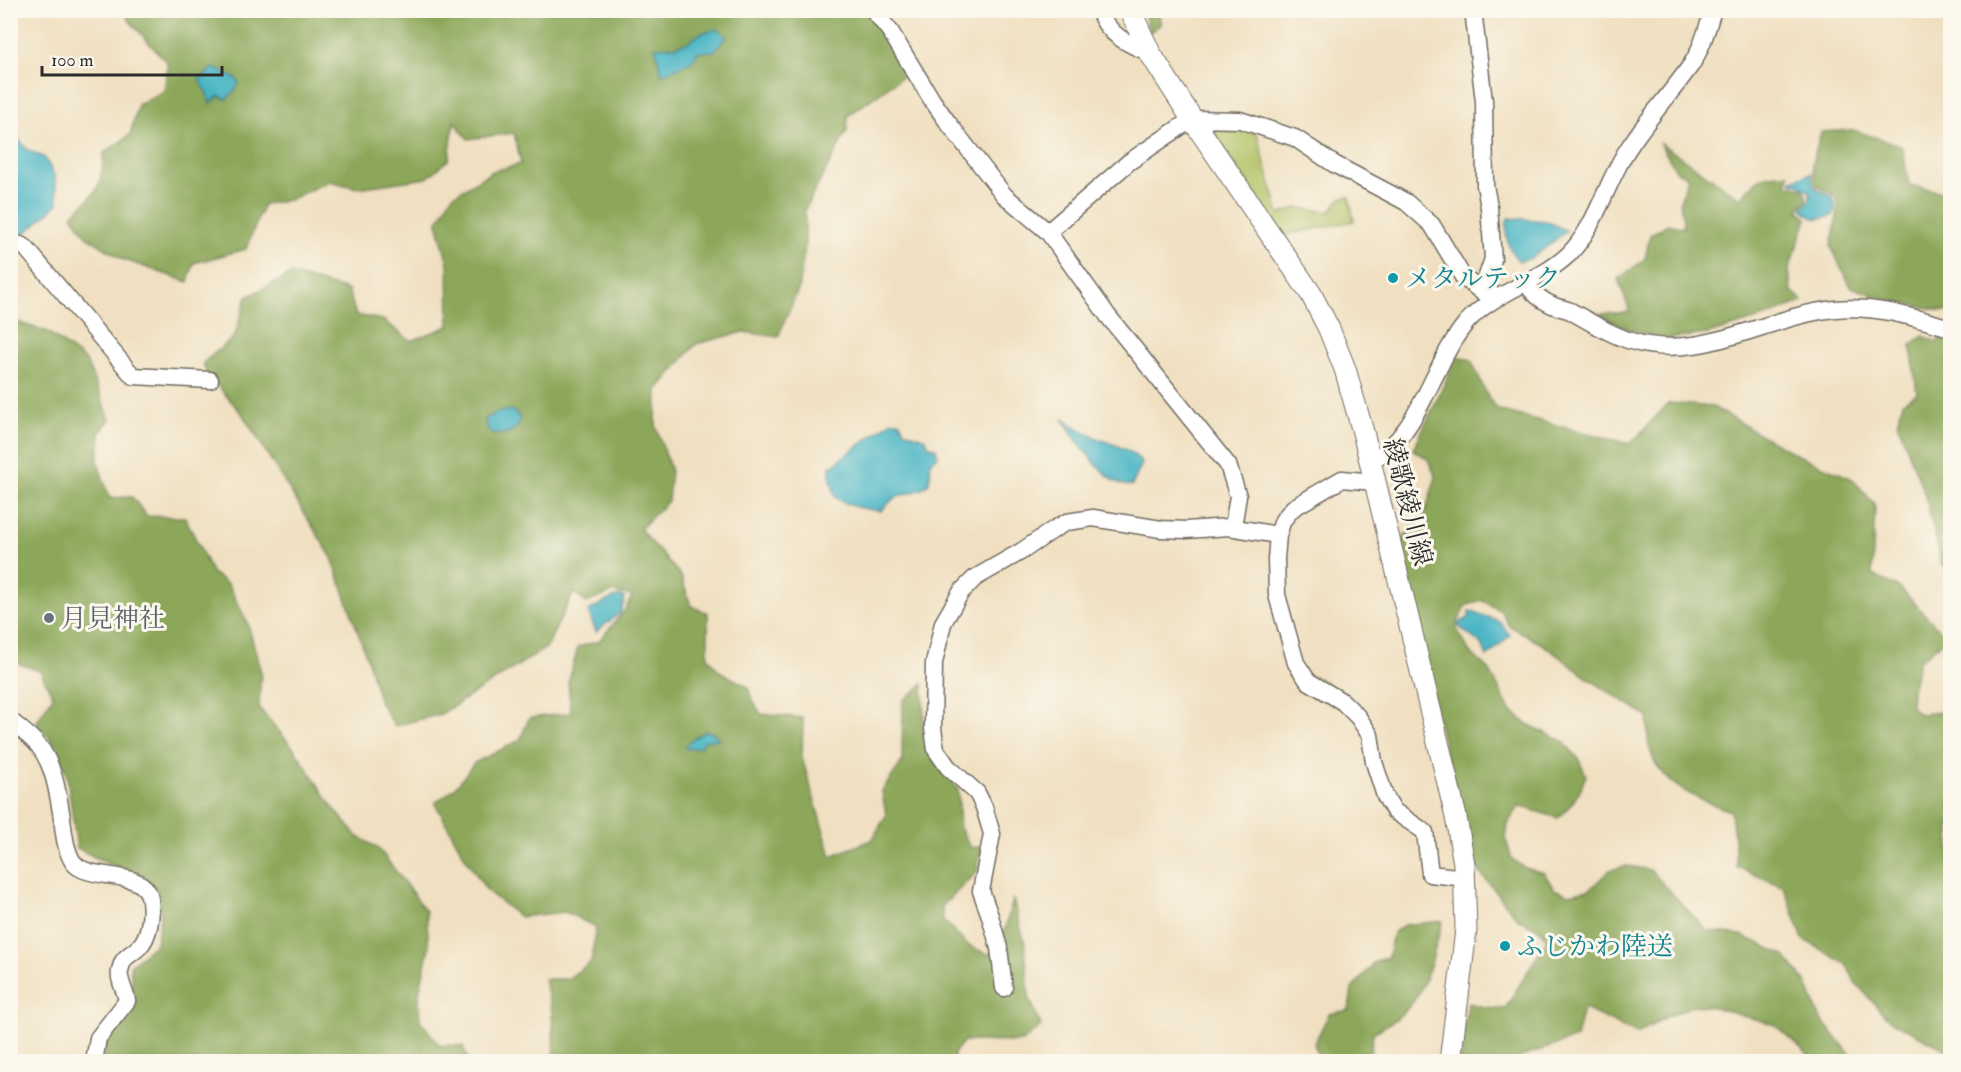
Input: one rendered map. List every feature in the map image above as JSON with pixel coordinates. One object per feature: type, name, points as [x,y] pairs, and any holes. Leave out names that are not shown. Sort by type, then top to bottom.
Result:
[{"type":"main road","name":"綾歌綾川線","points":[[1130,10],[1150,53],[1192,119],[1311,294],[1325,320],[1345,369],[1363,432],[1456,817],[1466,878],[1466,930],[1450,1062]]},
{"type":"street","points":[[873,10],[890,31],[943,116],[1004,195],[1048,232],[1108,316],[1228,465],[1238,496],[1233,527]]},
{"type":"street","points":[[1100,10],[1102,20],[1121,40],[1150,53]]},
{"type":"street","points":[[1473,10],[1484,101],[1485,185],[1493,259],[1486,279],[1492,300]]},
{"type":"street","points":[[1466,878],[1430,874],[1425,832],[1394,811],[1385,796],[1374,762],[1370,735],[1358,717],[1343,702],[1308,681],[1296,663],[1277,595],[1275,559],[1278,535],[1283,519],[1293,508],[1342,479],[1371,472],[1407,427],[1468,321],[1492,300],[1526,282],[1568,255],[1588,227],[1626,151],[1691,64],[1703,43],[1713,10]]},
{"type":"street","points":[[1048,232],[1129,162],[1192,119],[1240,120],[1295,138],[1334,165],[1406,202],[1432,225],[1463,277],[1492,300]]},
{"type":"street","points":[[10,241],[25,247],[133,376],[210,380]]},
{"type":"street","points":[[1526,282],[1535,294],[1556,306],[1571,310],[1617,336],[1648,345],[1706,344],[1786,319],[1837,309],[1880,310],[1950,328]]},
{"type":"street","points":[[1004,988],[999,948],[981,891],[992,834],[977,793],[948,767],[936,750],[933,729],[934,663],[943,623],[961,592],[975,578],[1067,522],[1093,518],[1161,529],[1233,527],[1278,535]]},
{"type":"street","points":[[10,720],[37,744],[49,762],[60,804],[67,849],[74,864],[90,873],[128,878],[145,888],[150,897],[151,919],[147,933],[141,946],[123,959],[119,974],[127,1001],[98,1038],[94,1062]]},
{"type":"green space","points":[[124,11],[865,11],[889,37],[903,76],[848,116],[847,131],[805,209],[805,247],[798,290],[778,337],[743,332],[696,344],[657,390],[656,426],[671,471],[668,501],[640,529],[681,576],[691,606],[708,613],[708,657],[719,671],[747,686],[761,714],[803,718],[802,758],[831,856],[872,840],[886,815],[882,791],[902,762],[903,701],[923,684],[924,717],[934,756],[958,790],[960,828],[971,848],[983,846],[976,873],[942,906],[943,920],[967,945],[989,955],[1005,929],[1013,900],[1025,944],[1029,997],[1041,1026],[1022,1042],[964,1041],[954,1053],[954,1061],[558,1061],[554,1055],[552,1011],[544,979],[567,979],[591,962],[596,927],[565,912],[520,917],[487,891],[466,859],[435,803],[455,788],[474,763],[520,740],[529,718],[571,713],[568,683],[578,647],[599,641],[625,610],[632,596],[613,592],[586,603],[574,592],[546,648],[441,714],[395,726],[380,703],[367,658],[332,558],[243,415],[206,372],[203,363],[234,337],[247,297],[291,274],[348,290],[356,315],[383,320],[411,341],[449,326],[448,263],[437,223],[452,196],[493,171],[521,164],[514,133],[468,139],[454,122],[449,159],[427,178],[358,188],[329,181],[289,200],[264,204],[246,249],[194,263],[188,282],[122,259],[86,236],[72,215],[97,188],[104,153],[130,135],[138,105],[164,91],[168,64],[129,20]]},
{"type":"green space","points":[[1143,11],[1158,11],[1161,24],[1150,32]]},
{"type":"green space","points":[[1237,126],[1257,134],[1279,215],[1297,208],[1330,212],[1340,199],[1349,196],[1354,221],[1281,236],[1211,129]]},
{"type":"green space","points":[[1853,130],[1902,146],[1909,185],[1950,192],[1950,312],[1891,301],[1851,287],[1831,247],[1839,206],[1836,196],[1816,185],[1812,164],[1821,132]]},
{"type":"green space","points":[[1659,142],[1740,198],[1761,178],[1773,174],[1789,174],[1786,184],[1804,189],[1808,200],[1798,209],[1807,219],[1789,269],[1791,290],[1803,301],[1765,317],[1708,334],[1665,339],[1628,329],[1598,314],[1630,312],[1618,279],[1645,259],[1650,235],[1668,224],[1684,228],[1680,201],[1688,177],[1677,172]]},
{"type":"green space","points":[[10,320],[48,332],[86,361],[110,419],[100,433],[98,462],[109,498],[132,497],[147,516],[185,517],[212,573],[228,584],[248,624],[261,672],[259,708],[295,750],[332,806],[357,836],[379,849],[426,911],[429,947],[419,993],[420,1020],[439,1045],[463,1046],[469,1061],[102,1061],[109,1035],[134,1001],[130,965],[156,944],[161,911],[155,886],[139,873],[106,863],[77,848],[67,776],[58,748],[36,723],[53,696],[40,671],[11,661]]},
{"type":"green space","points":[[1923,336],[1936,342],[1944,336],[1950,346],[1950,569],[1942,566],[1926,498],[1898,424],[1903,402],[1917,393],[1911,345]]},
{"type":"green space","points":[[1457,357],[1471,360],[1488,397],[1498,410],[1630,444],[1669,403],[1713,407],[1791,452],[1853,479],[1875,505],[1872,575],[1900,588],[1947,638],[1919,661],[1912,690],[1911,707],[1920,714],[1950,711],[1950,1052],[1889,1020],[1855,982],[1847,965],[1803,939],[1784,887],[1737,867],[1731,811],[1681,789],[1661,771],[1649,746],[1648,717],[1586,677],[1545,646],[1509,626],[1501,611],[1481,600],[1465,606],[1456,627],[1469,651],[1490,671],[1510,710],[1527,724],[1563,741],[1578,758],[1586,775],[1575,799],[1558,818],[1519,806],[1508,823],[1506,840],[1512,859],[1525,868],[1544,873],[1554,889],[1569,894],[1589,890],[1610,870],[1627,866],[1650,870],[1707,931],[1741,935],[1784,955],[1806,982],[1821,1020],[1855,1061],[1814,1061],[1775,1025],[1714,1007],[1694,1005],[1662,1019],[1637,1034],[1583,1008],[1576,1038],[1510,1061],[1460,1061],[1468,1003],[1505,1009],[1547,940],[1541,930],[1518,919],[1473,864],[1396,546],[1424,516],[1436,477],[1427,458],[1413,450]]},
{"type":"green space","points":[[1443,921],[1428,974],[1416,998],[1397,1018],[1373,1033],[1370,1055],[1372,1061],[1321,1061],[1314,1044],[1329,1014],[1349,1010],[1352,989],[1375,962],[1388,957],[1393,933],[1404,925]]},
{"type":"water","points":[[718,29],[727,37],[714,51],[698,52],[691,62],[662,74],[655,47],[676,46],[688,42],[701,33]]},
{"type":"water","points":[[212,68],[236,78],[239,83],[226,99],[219,96],[210,104],[199,79]]},
{"type":"water","points":[[10,130],[28,150],[45,158],[55,177],[58,204],[24,234],[11,228]]},
{"type":"water","points":[[1811,173],[1814,187],[1833,197],[1836,208],[1832,216],[1812,217],[1802,208],[1810,201],[1810,192],[1790,181]]},
{"type":"water","points":[[1508,218],[1546,221],[1567,231],[1532,258],[1519,261],[1507,241]]},
{"type":"water","points":[[512,410],[520,418],[517,428],[505,434],[492,434],[487,428],[485,419],[499,412]]},
{"type":"water","points":[[1063,419],[1088,434],[1127,450],[1138,458],[1142,464],[1132,485],[1123,485],[1103,472]]},
{"type":"water","points":[[892,421],[899,421],[905,431],[926,439],[928,445],[936,448],[938,456],[930,462],[931,473],[927,485],[923,489],[895,498],[881,511],[856,507],[835,497],[830,467]]},
{"type":"water","points":[[620,596],[625,598],[620,613],[596,632],[588,611]]},
{"type":"water","points":[[1469,611],[1499,621],[1510,635],[1487,657],[1482,645],[1458,626],[1469,618]]},
{"type":"water","points":[[706,731],[713,733],[719,739],[704,741],[700,747],[686,749],[685,746],[695,737]]},
{"type":"place","name":"メタルテック","points":[[1393,278]]},
{"type":"place","name":"月見神社","points":[[49,618]]},
{"type":"place","name":"ふじかわ陸送","points":[[1505,946]]}]
